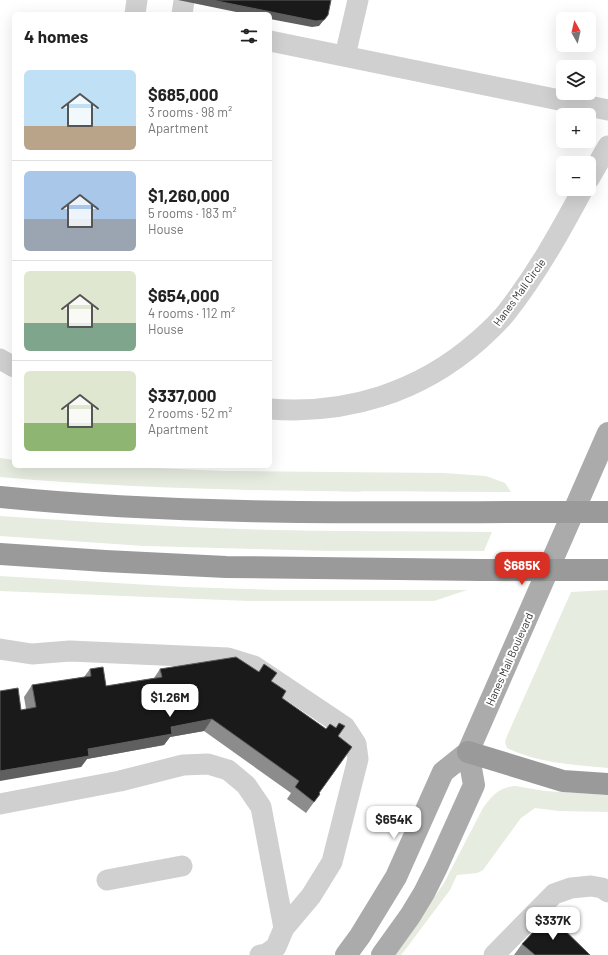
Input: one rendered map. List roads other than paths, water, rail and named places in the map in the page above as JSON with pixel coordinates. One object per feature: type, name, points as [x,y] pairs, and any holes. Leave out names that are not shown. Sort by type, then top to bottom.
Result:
[{"type":"highway","points":[[0,497],[164,509],[328,513],[608,512]]},
{"type":"highway","points":[[0,554],[226,567],[608,570]]},
{"type":"highway","points":[[468,752],[564,781],[608,784]]},
{"type":"main road","name":"Hanes Mall Boulevard","points":[[346,955],[360,936],[396,877],[443,772],[468,752],[608,433]]},
{"type":"main road","points":[[382,955],[410,916],[424,893],[474,785],[468,752]]},
{"type":"street","points":[[135,12],[137,0]]},
{"type":"street","points":[[345,56],[358,0]]},
{"type":"street","points":[[272,41],[608,110]]},
{"type":"street","points":[[596,166],[608,146]]},
{"type":"street","name":"Hanes Mall Circle","points":[[272,409],[309,410],[353,403],[395,392],[413,385],[451,363],[491,329],[506,314],[544,257],[579,196]]},
{"type":"street","points":[[0,359],[12,366]]},
{"type":"street","points":[[0,649],[32,654],[70,651],[228,658],[254,666],[345,727],[356,744],[358,759],[332,862],[311,896],[284,928],[276,947],[266,954],[261,955]]},
{"type":"street","points":[[0,804],[120,781],[183,765],[208,764],[228,770],[246,785],[261,807],[284,928]]},
{"type":"street","points":[[107,880],[182,866]]},
{"type":"street","points":[[494,955],[554,894],[571,888],[591,886],[602,888],[608,892]]}]
